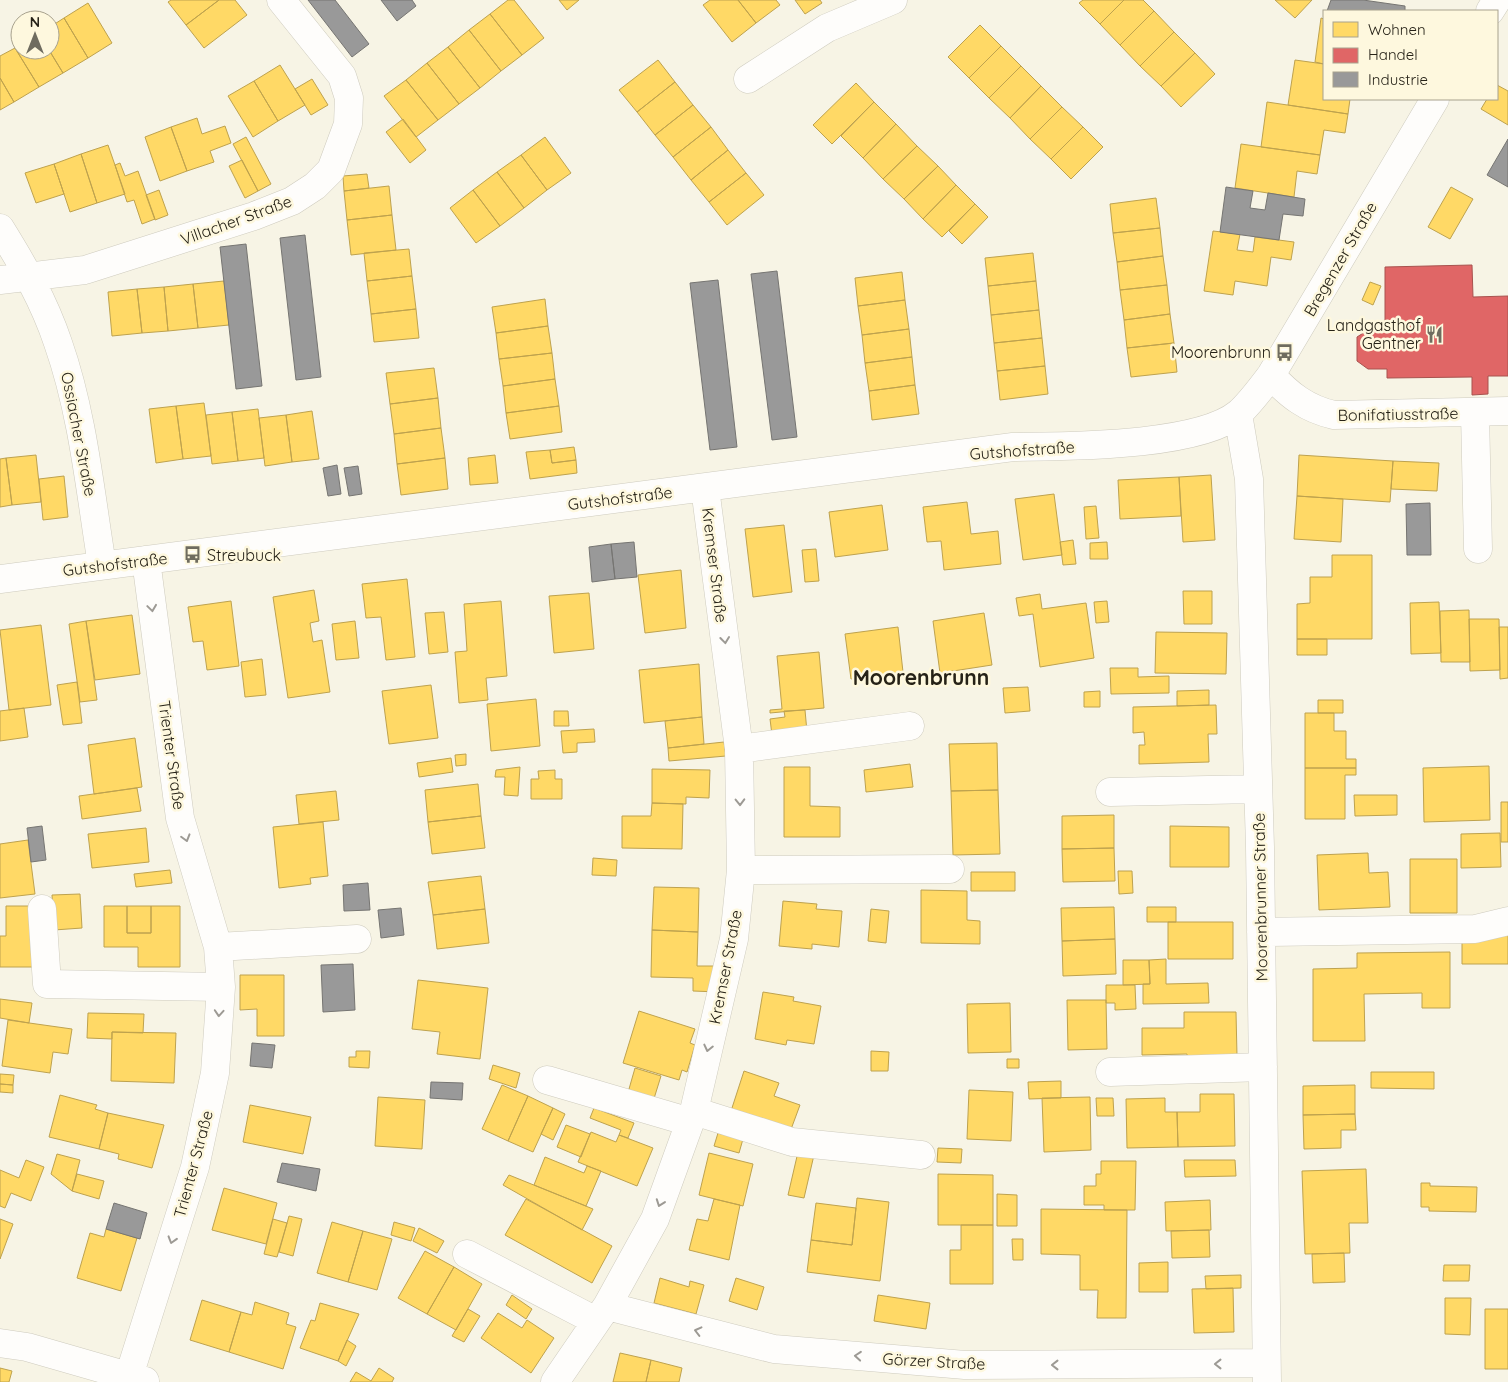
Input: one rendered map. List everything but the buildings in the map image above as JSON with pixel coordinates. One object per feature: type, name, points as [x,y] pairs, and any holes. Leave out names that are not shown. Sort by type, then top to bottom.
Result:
[{"type":"street","name":"Villacher Straße","points":[[0,280],[86,270],[254,216],[292,201],[315,186],[331,170],[348,124],[349,98],[342,76],[281,0]]},
{"type":"street","points":[[748,79],[827,28],[893,0]]},
{"type":"street","name":"Bregenzer Straße","points":[[1238,414],[1271,375],[1434,100]]},
{"type":"street","name":"Ossiacher Straße","points":[[0,228],[30,277],[58,342],[77,408],[102,566]]},
{"type":"street","name":"Bonifatiusstraße","points":[[1271,375],[1286,392],[1301,403],[1320,412],[1334,415],[1508,411]]},
{"type":"street","points":[[1475,413],[1478,549]]},
{"type":"street","name":"Gutshofstraße","points":[[0,579],[1013,447],[1102,445],[1162,438],[1205,429],[1238,414]]},
{"type":"street","name":"Moorenbrunner Straße","points":[[1238,414],[1249,480],[1261,932],[1267,1373]]},
{"type":"street","name":"Kremser Straße","points":[[555,1382],[601,1314],[654,1219],[692,1116],[734,939],[741,870],[739,750],[705,488]]},
{"type":"street","name":"Trienter Straße","points":[[138,1379],[195,1167],[215,1073],[221,987],[218,947],[180,818],[146,560]]},
{"type":"street","points":[[739,750],[910,726]]},
{"type":"street","points":[[1110,792],[1258,789]]},
{"type":"street","points":[[741,870],[950,869]]},
{"type":"street","points":[[42,909],[47,984],[221,987]]},
{"type":"street","points":[[1261,932],[1475,928],[1508,920]]},
{"type":"street","points":[[218,947],[356,939]]},
{"type":"street","points":[[1110,1072],[1263,1067]]},
{"type":"street","points":[[547,1080],[792,1142],[921,1155]]},
{"type":"street","name":"Görzer Straße","points":[[468,1254],[601,1314],[774,1349],[965,1365],[1267,1373]]},
{"type":"street","points":[[0,1343],[27,1347],[138,1379]]},
{"type":"place","name":"Landgasthof Gentner","points":[[1435,334]]},
{"type":"place","name":"Moorenbrunn","points":[[1285,352]]},
{"type":"place","name":"Streubuck","points":[[193,555]]},
{"type":"district","name":"Moorenbrunn","points":[[921,677]]}]
